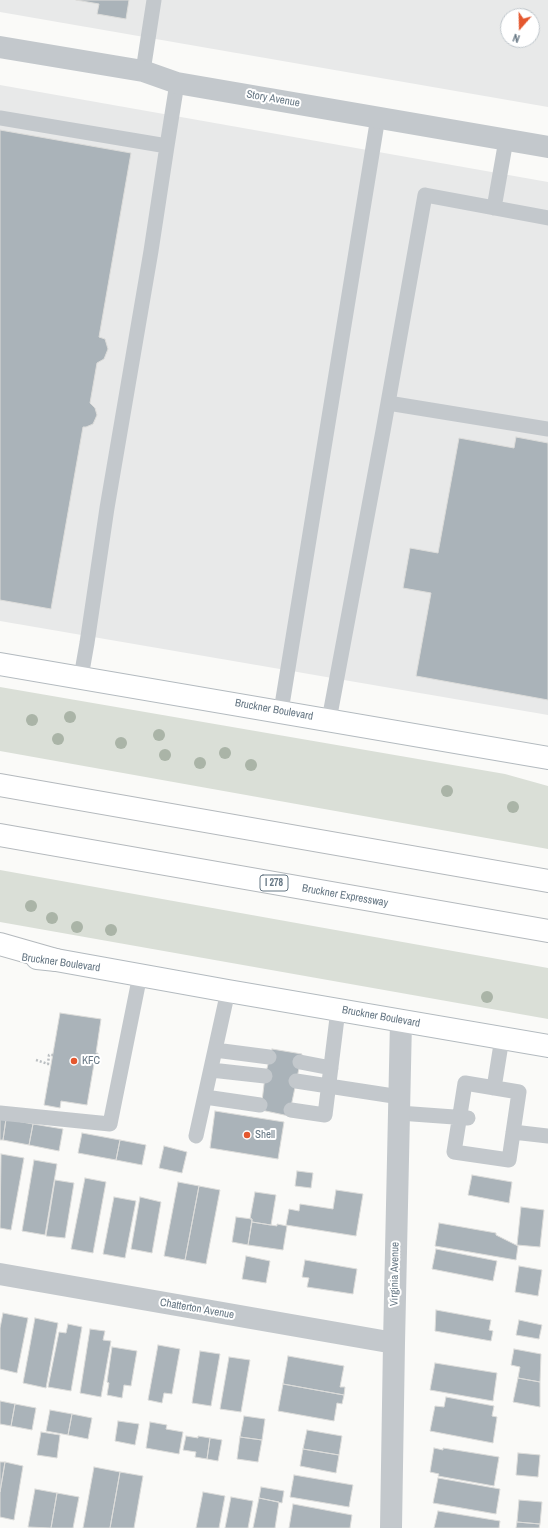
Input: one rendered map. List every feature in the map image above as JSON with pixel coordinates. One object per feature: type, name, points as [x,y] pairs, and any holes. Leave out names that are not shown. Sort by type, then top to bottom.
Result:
[{"type":"main road","name":"Bruckner Boulevard","points":[[0,664],[548,758]]},
{"type":"main road","points":[[0,785],[548,881]]},
{"type":"main road","name":"Bruckner Expressway","points":[[0,836],[548,931]]},
{"type":"main road","points":[[0,944],[56,960]]},
{"type":"main road","name":"Bruckner Boulevard","points":[[0,955],[56,960],[548,1046]]},
{"type":"street","name":"Story Avenue","points":[[0,47],[143,71],[177,82],[548,147]]},
{"type":"street","name":"Virginia Avenue","points":[[391,1528],[401,1021]]},
{"type":"street","name":"Chatterton Avenue","points":[[0,1274],[394,1343]]},
{"type":"lane","points":[[143,71],[154,0]]},
{"type":"lane","points":[[81,677],[107,508],[151,251],[177,82]]},
{"type":"lane","points":[[281,711],[378,117]]},
{"type":"lane","points":[[0,118],[167,146]]},
{"type":"lane","points":[[494,208],[506,140]]},
{"type":"lane","points":[[328,720],[388,403],[425,195],[548,218]]},
{"type":"lane","points":[[388,403],[548,429]]},
{"type":"lane","points":[[0,1113],[110,1124],[140,975]]},
{"type":"lane","points":[[196,1136],[228,991]]},
{"type":"lane","points":[[291,1110],[325,1115],[330,1086],[338,1010]]},
{"type":"lane","points":[[494,1088],[502,1038]]},
{"type":"lane","points":[[215,1050],[270,1057]]},
{"type":"lane","points":[[300,1062],[332,1068]]},
{"type":"lane","points":[[211,1070],[265,1076]]},
{"type":"lane","points":[[296,1081],[330,1086],[399,1105],[464,1117]]},
{"type":"lane","points":[[465,1084],[494,1088],[519,1092],[509,1126],[509,1160],[454,1152],[464,1117],[465,1084]]},
{"type":"lane","points":[[205,1098],[260,1105]]},
{"type":"lane","points":[[509,1126],[548,1136]]},
{"type":"path","points":[[36,1060],[48,1064],[49,1055],[53,1055]]},
{"type":"shaded area","points":[[0,0],[548,0],[548,107],[0,12]]},
{"type":"shaded area","points":[[0,85],[548,182],[548,715],[0,621]]},
{"type":"shaded area","points":[[0,687],[505,774],[548,786],[548,849],[0,751]]},
{"type":"shaded area","points":[[0,870],[548,968],[548,1019],[0,922]]},
{"type":"building","points":[[76,0],[129,0],[126,19],[97,14],[99,4]]},
{"type":"building","points":[[0,130],[131,153],[99,337],[105,339],[108,349],[104,359],[97,363],[90,403],[95,408],[97,415],[93,424],[83,427],[51,609],[0,600]]},
{"type":"building","points":[[516,437],[548,443],[548,700],[416,676],[431,593],[403,588],[410,548],[438,553],[459,438],[514,448]]},
{"type":"building","name":"KFC","points":[[60,1013],[101,1019],[96,1053],[98,1053],[98,1058],[96,1065],[94,1064],[87,1105],[61,1101],[60,1108],[44,1105]]},
{"type":"building","points":[[272,1049],[302,1054],[289,1116],[261,1110],[265,1076]]},
{"type":"building","name":"Shell","points":[[215,1111],[284,1122],[278,1159],[210,1148]]},
{"type":"building","points":[[0,1118],[6,1119],[3,1140],[0,1140]]},
{"type":"building","points":[[6,1119],[33,1124],[29,1145],[3,1140]]},
{"type":"building","points":[[33,1124],[63,1129],[59,1151],[29,1145]]},
{"type":"building","points":[[82,1133],[120,1140],[116,1160],[78,1153]]},
{"type":"building","points":[[120,1140],[146,1145],[142,1165],[116,1160]]},
{"type":"building","points":[[164,1146],[187,1152],[182,1173],[159,1168]]},
{"type":"building","points":[[1,1154],[24,1158],[11,1230],[0,1228]]},
{"type":"building","points":[[34,1160],[57,1164],[45,1235],[22,1231]]},
{"type":"building","points":[[297,1171],[313,1173],[311,1188],[295,1186]]},
{"type":"building","points":[[472,1175],[512,1182],[509,1203],[468,1195]]},
{"type":"building","points":[[85,1178],[106,1182],[93,1253],[71,1249]]},
{"type":"building","points":[[55,1180],[74,1183],[65,1238],[46,1236]]},
{"type":"building","points":[[178,1182],[199,1186],[185,1260],[164,1256]]},
{"type":"building","points":[[199,1186],[220,1190],[206,1264],[185,1260]]},
{"type":"building","points":[[336,1190],[363,1194],[356,1236],[286,1225],[289,1209],[299,1211],[300,1204],[333,1209]]},
{"type":"building","points":[[255,1192],[276,1195],[271,1225],[252,1222],[252,1219],[250,1219]]},
{"type":"building","points":[[114,1197],[136,1201],[125,1258],[103,1254]]},
{"type":"building","points":[[140,1197],[161,1202],[152,1253],[131,1249]]},
{"type":"building","points":[[521,1207],[544,1210],[540,1247],[517,1245]]},
{"type":"building","points":[[236,1217],[252,1219],[248,1245],[232,1242]]},
{"type":"building","points":[[252,1222],[287,1226],[283,1250],[248,1245]]},
{"type":"building","points":[[439,1223],[496,1233],[496,1235],[518,1246],[516,1260],[435,1246]]},
{"type":"building","points":[[436,1249],[497,1261],[493,1281],[432,1269]]},
{"type":"building","points":[[246,1256],[270,1261],[266,1283],[242,1279]]},
{"type":"building","points":[[305,1260],[357,1269],[353,1294],[307,1287],[309,1278],[302,1277]]},
{"type":"building","points":[[519,1266],[542,1270],[538,1296],[515,1292]]},
{"type":"building","points":[[436,1310],[491,1320],[489,1330],[493,1331],[491,1341],[435,1331]]},
{"type":"building","points":[[3,1313],[28,1318],[17,1373],[0,1369],[0,1328]]},
{"type":"building","points":[[35,1318],[58,1323],[46,1388],[23,1383]]},
{"type":"building","points":[[519,1320],[542,1325],[539,1339],[516,1335]]},
{"type":"building","points":[[68,1324],[82,1327],[71,1391],[48,1387],[59,1332],[66,1333]]},
{"type":"building","points":[[90,1329],[105,1331],[103,1340],[111,1341],[101,1397],[80,1393]]},
{"type":"building","points":[[158,1345],[180,1349],[172,1394],[164,1393],[162,1403],[148,1400]]},
{"type":"building","points":[[112,1347],[137,1351],[131,1386],[124,1385],[122,1398],[107,1395],[109,1383],[107,1382]]},
{"type":"building","points":[[514,1349],[541,1354],[540,1382],[518,1378],[520,1367],[511,1365]]},
{"type":"building","points":[[200,1351],[220,1354],[211,1406],[192,1403]]},
{"type":"building","points":[[288,1356],[344,1366],[340,1387],[345,1387],[344,1395],[283,1384]]},
{"type":"building","points":[[229,1357],[250,1360],[241,1412],[220,1409]]},
{"type":"building","points":[[435,1363],[497,1373],[493,1401],[430,1390]]},
{"type":"building","points":[[518,1378],[540,1382],[540,1407],[513,1402]]},
{"type":"building","points":[[283,1384],[344,1395],[342,1404],[337,1403],[334,1421],[278,1411]]},
{"type":"building","points":[[446,1397],[494,1406],[492,1416],[497,1417],[493,1443],[430,1431],[435,1406],[444,1407]]},
{"type":"building","points":[[0,1401],[15,1404],[11,1426],[0,1424]]},
{"type":"building","points":[[15,1404],[36,1408],[32,1430],[11,1426]]},
{"type":"building","points":[[50,1410],[72,1414],[68,1435],[46,1431]]},
{"type":"building","points":[[72,1414],[92,1418],[88,1439],[68,1435]]},
{"type":"building","points":[[244,1416],[265,1419],[262,1440],[240,1437]]},
{"type":"building","points":[[118,1421],[139,1424],[135,1445],[115,1441]]},
{"type":"building","points":[[150,1422],[167,1425],[166,1429],[183,1432],[179,1454],[146,1448]]},
{"type":"building","points":[[307,1430],[342,1436],[339,1455],[303,1449]]},
{"type":"building","points":[[41,1432],[60,1435],[57,1458],[37,1455]]},
{"type":"building","points":[[186,1436],[210,1438],[207,1459],[195,1457],[196,1452],[183,1450]]},
{"type":"building","points":[[240,1437],[262,1440],[258,1462],[237,1459]]},
{"type":"building","points":[[210,1438],[222,1440],[218,1461],[207,1459]]},
{"type":"building","points":[[434,1448],[443,1450],[443,1448],[499,1457],[494,1486],[438,1476],[439,1474],[430,1472]]},
{"type":"building","points":[[303,1449],[339,1455],[336,1473],[300,1466]]},
{"type":"building","points":[[518,1453],[540,1455],[538,1477],[516,1475]]},
{"type":"building","points":[[0,1462],[5,1462],[0,1492]]},
{"type":"building","points":[[5,1462],[23,1466],[14,1520],[0,1517],[0,1492]]},
{"type":"building","points":[[94,1467],[120,1472],[110,1528],[83,1528]]},
{"type":"building","points":[[120,1472],[143,1476],[134,1528],[110,1528]]},
{"type":"building","points":[[294,1475],[353,1485],[349,1507],[290,1497]]},
{"type":"building","points":[[438,1478],[500,1489],[496,1514],[433,1503]]},
{"type":"building","points":[[261,1487],[284,1491],[282,1503],[259,1498]]},
{"type":"building","points":[[35,1489],[57,1493],[51,1528],[28,1527]]},
{"type":"building","points":[[203,1492],[225,1496],[219,1528],[196,1528]]},
{"type":"building","points":[[57,1493],[79,1497],[73,1528],[51,1528]]},
{"type":"building","points":[[231,1497],[253,1501],[248,1528],[225,1528]]},
{"type":"building","points":[[259,1498],[279,1502],[275,1528],[253,1528]]},
{"type":"building","points":[[519,1500],[542,1502],[540,1524],[517,1522]]},
{"type":"building","points":[[293,1504],[352,1515],[350,1528],[289,1528]]},
{"type":"building","points":[[438,1511],[500,1521],[499,1528],[434,1528]]},
{"type":"building","points":[[517,1522],[540,1524],[539,1528],[516,1528]]},
{"type":"place","name":"KFC","points":[[74,1061]]},
{"type":"place","name":"Shell","points":[[247,1135]]}]
